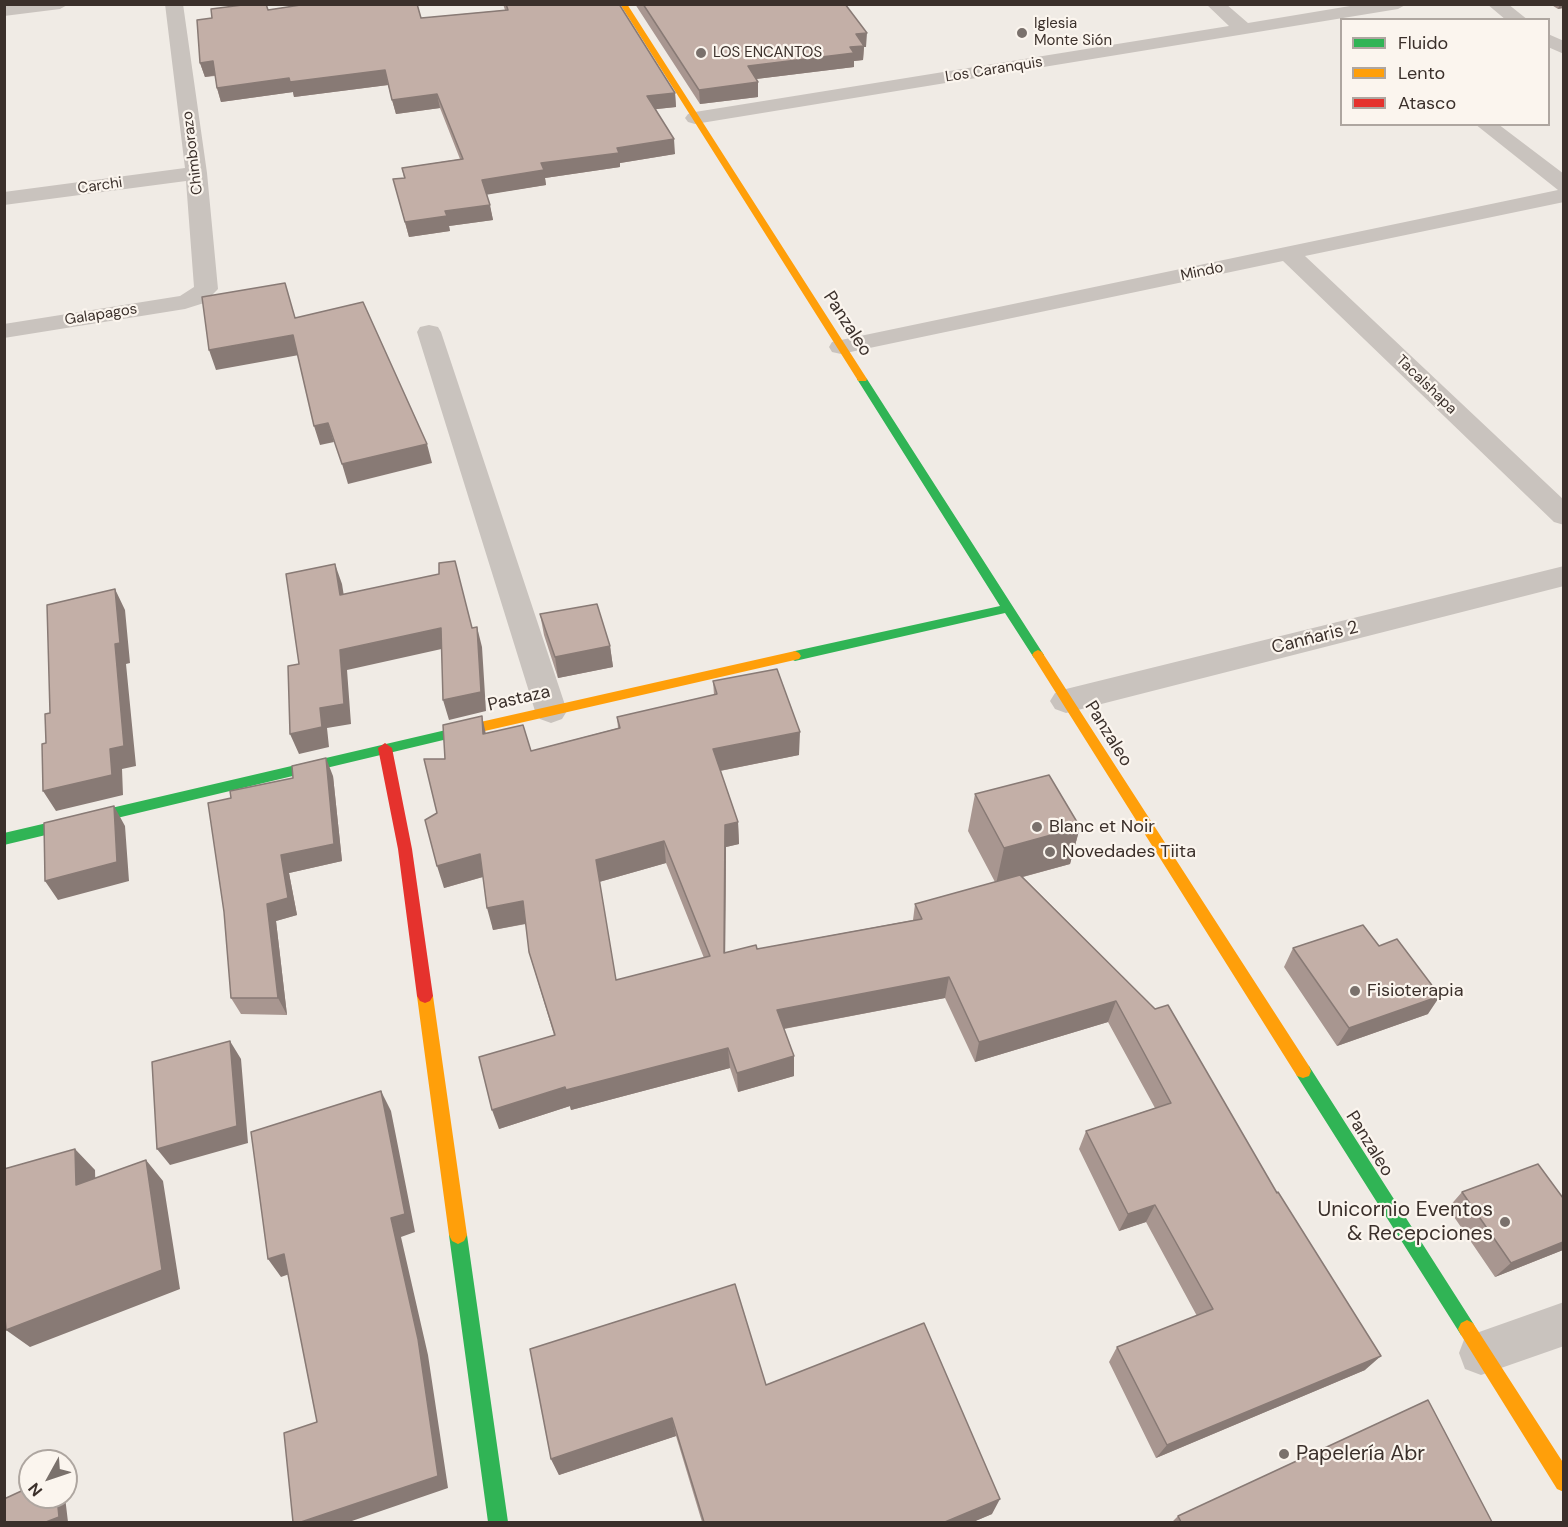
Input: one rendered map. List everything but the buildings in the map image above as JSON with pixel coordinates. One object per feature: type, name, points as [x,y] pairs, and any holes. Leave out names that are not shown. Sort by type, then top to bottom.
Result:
[{"type":"street","points":[[4,11],[60,4]]},
{"type":"street","name":"Chimborazo","points":[[174,4],[196,173],[207,287],[196,298]]},
{"type":"street","name":"Panzaleo","points":[[623,4],[1563,1482]]},
{"type":"street","points":[[1215,4],[1244,29]]},
{"type":"street","name":"Los Caranquis","points":[[695,118],[1244,29],[1342,17],[1398,4]]},
{"type":"street","points":[[1496,4],[1516,18]]},
{"type":"street","points":[[1550,40],[1563,49]]},
{"type":"street","points":[[1488,126],[1563,184]]},
{"type":"street","name":"Carchi","points":[[4,199],[196,173]]},
{"type":"street","name":"Mindo","points":[[841,347],[1563,195]]},
{"type":"street","name":"Tacalshapa","points":[[1288,253],[1563,516]]},
{"type":"street","name":"Galapagos","points":[[4,331],[184,302],[196,298]]},
{"type":"street","points":[[429,332],[551,711]]},
{"type":"street","name":"Canñaris 2","points":[[1066,700],[1563,576]]},
{"type":"street","name":"Pastaza","points":[[4,839],[386,748],[1008,608]]},
{"type":"street","points":[[386,748],[405,849],[498,1522]]},
{"type":"street","points":[[1481,1353],[1563,1324]]},
{"type":"traffic: fast","points":[[862,379],[1038,655]]},
{"type":"traffic: fast","points":[[795,656],[1008,608]]},
{"type":"traffic: fast","points":[[4,839],[476,728]]},
{"type":"traffic: fast","points":[[1303,1071],[1467,1329]]},
{"type":"traffic: fast","points":[[458,1235],[498,1522]]},
{"type":"traffic: slow","points":[[623,4],[862,379]]},
{"type":"traffic: slow","points":[[1038,655],[1303,1071]]},
{"type":"traffic: slow","points":[[476,728],[795,656]]},
{"type":"traffic: slow","points":[[425,996],[458,1235]]},
{"type":"traffic: slow","points":[[1467,1329],[1564,1482]]},
{"type":"traffic: jam","points":[[385,748],[405,849],[425,996]]},
{"type":"place","name":"Iglesia Monte Sión","points":[[1022,33]]},
{"type":"place","name":"LOS ENCANTOS","points":[[701,53]]},
{"type":"place","name":"Blanc et Noir","points":[[1037,827]]},
{"type":"place","name":"Novedades Tiita","points":[[1050,852]]},
{"type":"place","name":"Fisioterapia","points":[[1355,991]]},
{"type":"place","name":"Unicornio Eventos & Recepciones","points":[[1505,1222]]},
{"type":"place","name":"Papelería Abr","points":[[1284,1454]]}]
